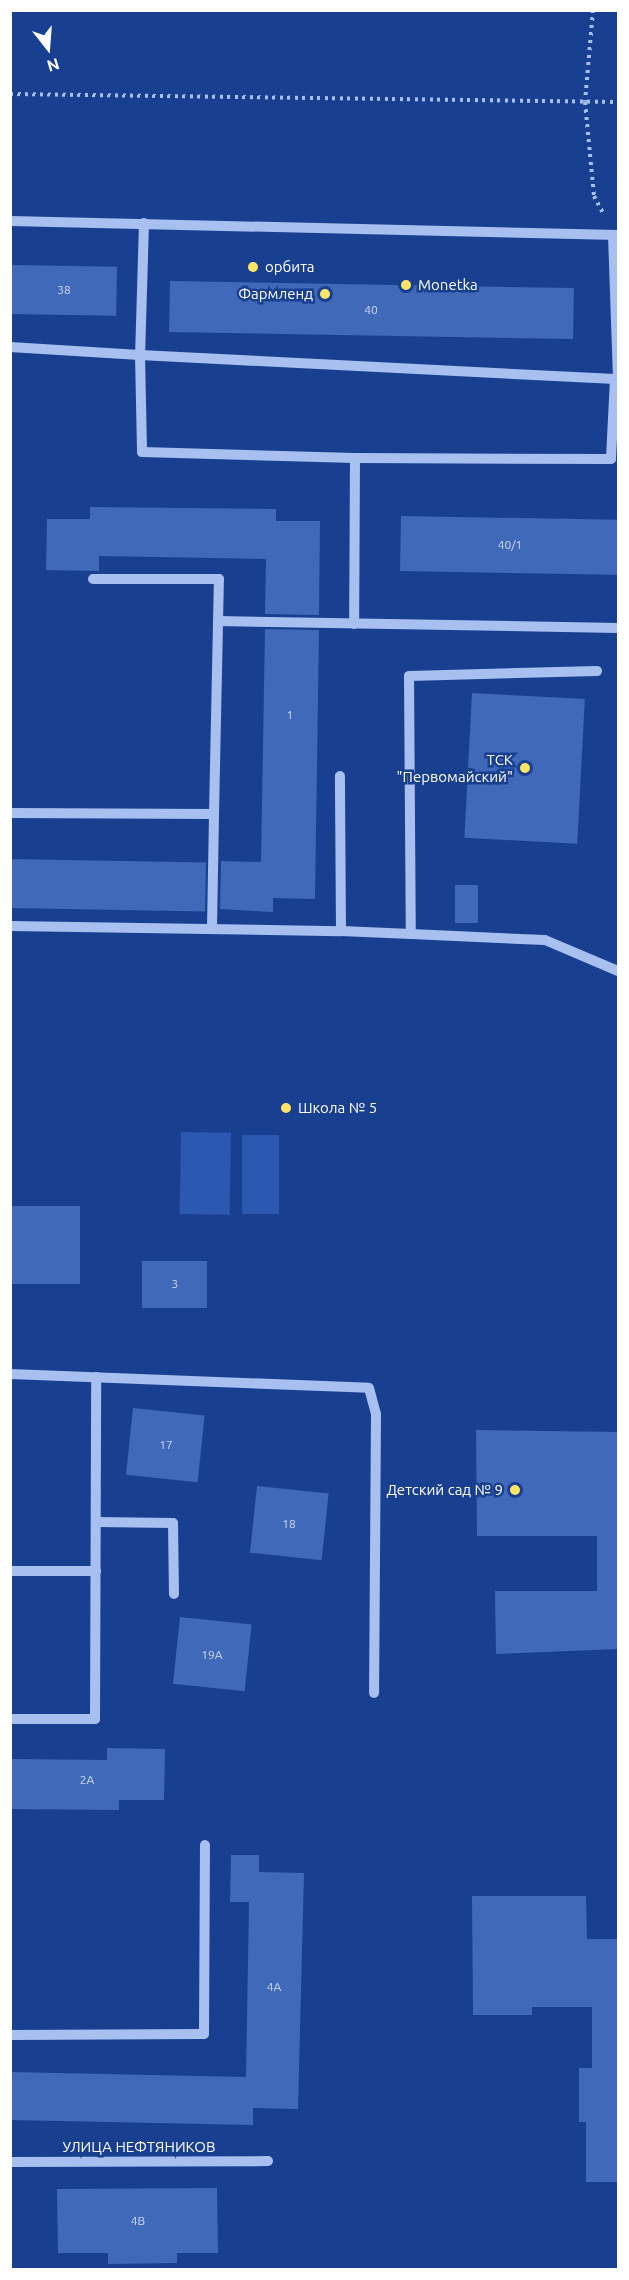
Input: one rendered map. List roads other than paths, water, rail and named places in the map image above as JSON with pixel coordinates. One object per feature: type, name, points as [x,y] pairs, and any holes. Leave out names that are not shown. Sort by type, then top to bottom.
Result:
[{"type":"street","points":[[10,221],[144,223],[616,235],[617,380],[611,459],[355,458],[142,452],[140,355],[144,223]]},
{"type":"street","points":[[10,347],[617,380]]},
{"type":"street","points":[[354,624],[355,458]]},
{"type":"street","points":[[93,579],[219,579],[212,929]]},
{"type":"street","points":[[218,621],[618,628]]},
{"type":"street","points":[[411,934],[409,676],[597,671]]},
{"type":"street","points":[[340,776],[341,931]]},
{"type":"street","points":[[10,813],[214,814]]},
{"type":"street","points":[[10,926],[341,931],[545,940],[618,971]]},
{"type":"street","points":[[10,1374],[369,1388],[376,1414],[374,1693]]},
{"type":"street","points":[[10,1719],[95,1719],[96,1377]]},
{"type":"street","points":[[96,1522],[173,1523],[174,1594]]},
{"type":"street","points":[[10,1571],[96,1570]]},
{"type":"street","points":[[10,2035],[204,2034],[205,1845]]},
{"type":"street","name":"УЛИЦА НЕФТЯНИКОВ","points":[[10,2162],[268,2161]]},
{"type":"place","name":"орбита","points":[[253,267]]},
{"type":"place","name":"Monetka","points":[[406,285]]},
{"type":"place","name":"Фармленд","points":[[325,294]]},
{"type":"place","name":"ТСК \"Первомайский\"","points":[[525,768]]},
{"type":"place","name":"Школа № 5","points":[[286,1108]]},
{"type":"place","name":"Детский сад № 9","points":[[515,1490]]}]
